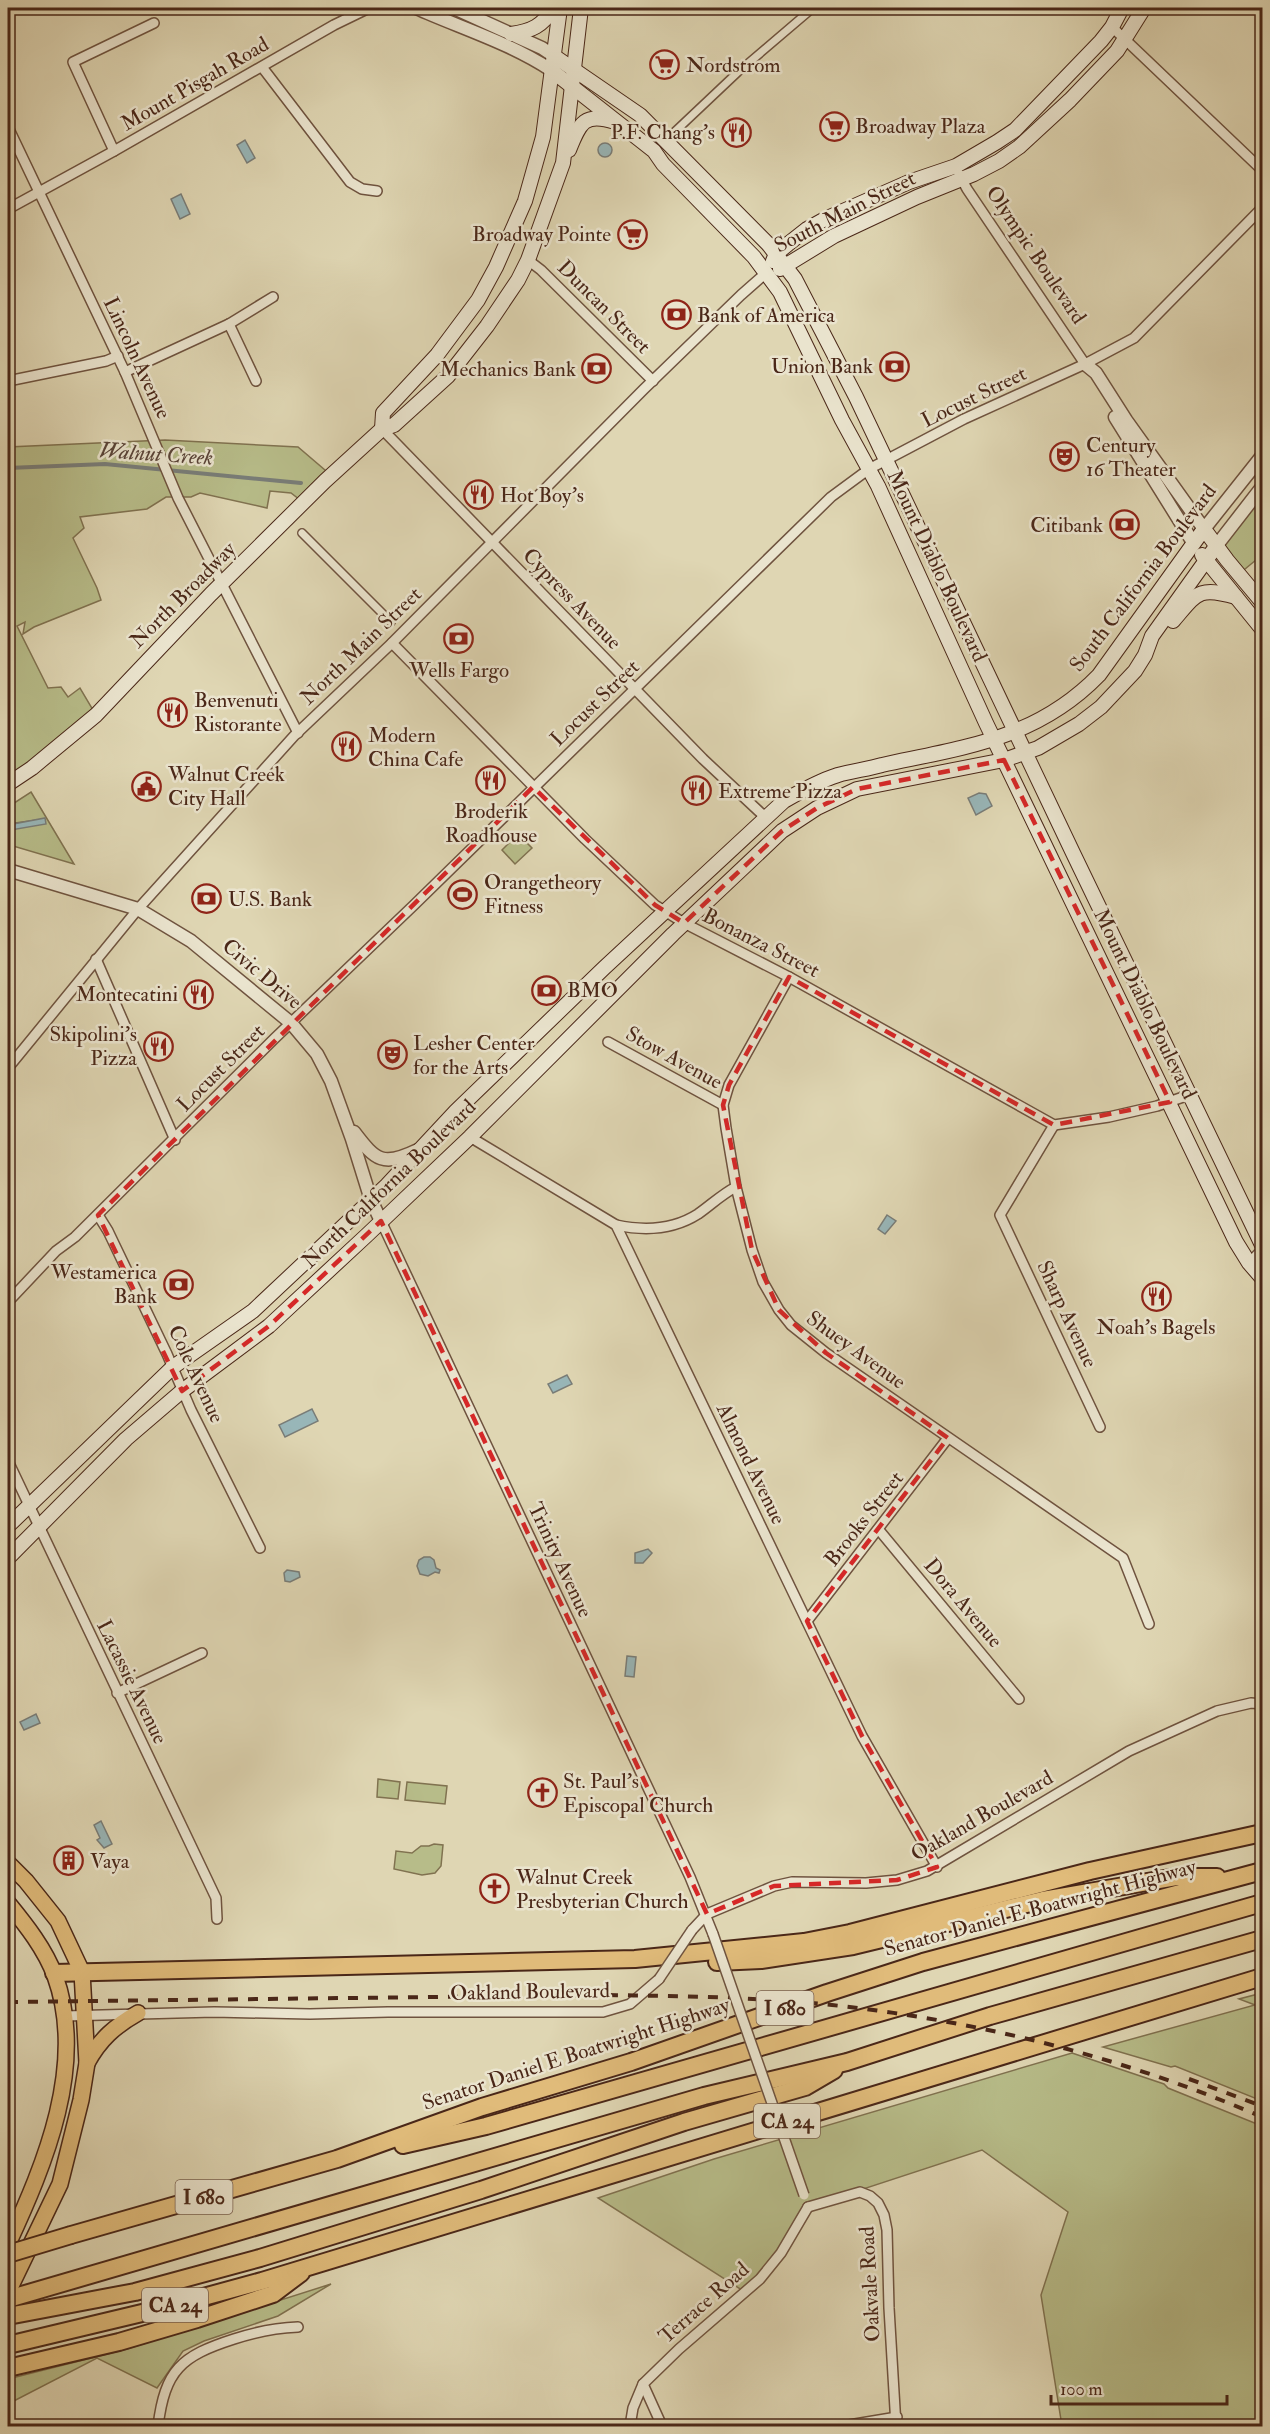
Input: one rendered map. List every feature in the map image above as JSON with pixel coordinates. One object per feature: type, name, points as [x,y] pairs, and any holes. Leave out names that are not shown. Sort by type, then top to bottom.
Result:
[{"type":"highway","points":[[635,1959],[804,1942],[850,1933],[1044,1882],[1263,1833]]},
{"type":"highway","points":[[8,1863],[26,1881],[58,1921],[82,1972],[87,2063],[81,2100],[60,2184],[8,2292]]},
{"type":"highway","name":"Senator Daniel E Boatwright Highway","points":[[8,2253],[337,2159],[482,2107],[640,2059],[898,1970],[998,1941],[1263,1871]]},
{"type":"highway","points":[[54,1973],[635,1959],[761,1960],[853,1946],[974,1916],[1068,1896],[1176,1877],[1239,1877]]},
{"type":"highway","points":[[8,1903],[30,1930],[54,1973],[65,2016],[67,2042],[65,2065],[51,2132],[28,2199],[8,2244]]},
{"type":"highway","points":[[337,2159],[486,2126],[1263,1904]]},
{"type":"highway","name":"I 680","points":[[8,2299],[704,2096],[847,2062],[990,2016],[1263,1939]]},
{"type":"highway","name":"CA 24","points":[[8,2344],[183,2303],[312,2266],[1263,1977]]},
{"type":"highway","points":[[87,2063],[95,2049],[112,2029],[138,2013]]},
{"type":"highway","points":[[8,2316],[135,2292],[260,2258],[481,2190],[694,2119],[805,2087],[847,2062]]},
{"type":"highway","points":[[15,2366],[119,2342],[273,2294],[312,2266]]},
{"type":"main road","points":[[511,34],[531,31],[539,26],[554,8]]},
{"type":"main road","name":"North Broadway","points":[[381,429],[383,413],[437,355],[478,300],[500,258],[525,201],[543,137],[560,8]]},
{"type":"main road","name":"North Broadway","points":[[8,784],[32,768],[96,715],[222,585],[381,429],[394,425],[448,376],[487,326],[518,280],[528,260],[563,163],[581,8]]},
{"type":"main road","name":"South Main Street","points":[[766,273],[776,254],[807,229],[909,182],[956,166],[1015,130],[1113,27],[1122,8]]},
{"type":"main road","name":"South Main Street","points":[[766,273],[786,267],[806,253],[865,220],[962,180],[999,161],[1019,147],[1070,100],[1117,51],[1144,8]]},
{"type":"main road","name":"Mount Diablo Boulevard","points":[[553,63],[574,70],[640,115],[776,254],[795,279],[839,363],[1263,1245]]},
{"type":"main road","name":"Mount Diablo Boulevard","points":[[553,63],[572,85],[654,152],[754,257],[780,292],[842,420],[870,469],[994,740],[1236,1242],[1249,1263],[1263,1278]]},
{"type":"main road","points":[[563,163],[576,133],[584,122],[595,117],[621,124]]},
{"type":"main road","name":"South California Boulevard","points":[[1015,732],[1061,709],[1082,693],[1099,675],[1204,529]]},
{"type":"main road","name":"Olympic Boulevard","points":[[1204,529],[1263,602]]},
{"type":"main road","name":"Olympic Boulevard","points":[[1194,544],[1263,628]]},
{"type":"main road","name":"South California Boulevard","points":[[1025,753],[1055,738],[1101,706],[1135,671],[1145,655],[1152,636],[1217,545]]},
{"type":"main road","points":[[1145,655],[1192,598],[1207,590],[1216,590],[1236,597]]},
{"type":"main road","name":"North California Boulevard","points":[[8,1526],[173,1367],[253,1311],[371,1200],[485,1082],[784,801],[804,789],[837,775],[994,740],[1015,732]]},
{"type":"main road","name":"North California Boulevard","points":[[8,1558],[126,1439],[182,1391],[269,1326],[381,1221],[470,1137],[684,923],[782,831],[817,807],[857,789],[1004,760],[1025,753]]},
{"type":"main road","points":[[1247,1214],[1263,1220]]},
{"type":"street","name":"Mount Pisgah Road","points":[[8,209],[334,25],[369,8]]},
{"type":"street","name":"Mount Diablo Boulevard","points":[[416,8],[488,37],[538,61],[553,63]]},
{"type":"street","name":"Mount Diablo Boulevard","points":[[454,8],[511,34],[553,63]]},
{"type":"street","points":[[666,140],[738,72],[813,8]]},
{"type":"street","points":[[114,151],[73,62],[154,22]]},
{"type":"street","points":[[1113,27],[1263,170]]},
{"type":"street","points":[[262,67],[350,182],[362,189],[377,191]]},
{"type":"street","name":"Lincoln Avenue","points":[[8,127],[118,356],[178,498],[298,733]]},
{"type":"street","name":"Olympic Boulevard","points":[[956,166],[962,180],[1085,364],[1089,377],[1194,544]]},
{"type":"street","name":"Locust Street","points":[[8,1302],[56,1251],[75,1238],[291,1023],[831,497],[870,469],[964,419],[1085,364],[1134,338],[1263,208]]},
{"type":"street","name":"Duncan Street","points":[[528,260],[541,270],[653,381]]},
{"type":"street","name":"North Main Street","points":[[8,1068],[138,909],[298,733],[392,644],[549,484],[766,273]]},
{"type":"street","points":[[125,372],[229,324],[273,297]]},
{"type":"street","points":[[229,324],[256,381]]},
{"type":"street","points":[[8,381],[105,361],[118,356]]},
{"type":"street","name":"Olympic Boulevard","points":[[1085,364],[1096,373],[1126,420],[1204,529]]},
{"type":"street","name":"Cypress Avenue","points":[[381,429],[710,766],[765,818]]},
{"type":"street","name":"South California Boulevard","points":[[1204,529],[1263,456]]},
{"type":"street","name":"South California Boulevard","points":[[1217,545],[1263,487]]},
{"type":"street","points":[[302,533],[391,622]]},
{"type":"street","name":"Bonanza Street","points":[[392,644],[585,840],[665,913],[789,977],[1054,1125]]},
{"type":"street","name":"Civic Drive","points":[[8,870],[138,909],[191,941],[291,1023],[317,1054],[331,1081],[371,1200],[381,1221]]},
{"type":"street","points":[[96,959],[175,1140]]},
{"type":"street","name":"Shuey Avenue","points":[[789,977],[729,1085],[723,1105],[736,1187],[752,1250],[763,1282],[779,1310],[791,1325],[826,1353],[1123,1558],[1149,1624]]},
{"type":"street","name":"Stow Avenue","points":[[608,1042],[723,1105]]},
{"type":"street","points":[[1054,1125],[1109,1117],[1189,1095]]},
{"type":"street","points":[[346,1122],[370,1154],[384,1161],[396,1160],[419,1150]]},
{"type":"street","name":"Sharp Avenue","points":[[1054,1125],[1000,1215],[1100,1427]]},
{"type":"street","points":[[470,1137],[616,1225],[643,1229],[677,1224],[696,1215],[736,1187]]},
{"type":"street","name":"Cole Avenue","points":[[98,1215],[108,1230],[173,1367],[182,1391],[260,1548]]},
{"type":"street","name":"Trinity Avenue","points":[[381,1221],[707,1914]]},
{"type":"street","name":"Almond Avenue","points":[[616,1225],[862,1736],[937,1867]]},
{"type":"street","points":[[1249,1263],[1263,1250]]},
{"type":"street","name":"Brooks Street","points":[[807,1621],[948,1438]]},
{"type":"street","name":"Lacassie Avenue","points":[[8,1461],[216,1898],[217,1919]]},
{"type":"street","name":"Dora Avenue","points":[[879,1530],[1019,1699]]},
{"type":"street","points":[[117,1693],[202,1653]]},
{"type":"street","name":"Oakland Boulevard","points":[[65,2016],[245,2012],[310,2014],[603,2012],[630,2004],[659,1979],[692,1930],[707,1914],[757,1892],[783,1884],[886,1881],[916,1875],[937,1867],[1128,1751],[1217,1711],[1251,1703],[1263,1704]]},
{"type":"street","points":[[707,1914],[808,2207]]},
{"type":"street","name":"Oakvale Road","points":[[808,2207],[860,2192],[870,2196],[878,2203],[884,2215],[888,2230],[889,2308],[896,2422]]},
{"type":"street","name":"Terrace Road","points":[[630,2427],[634,2401],[643,2384],[679,2349],[760,2279],[781,2253],[808,2207]]},
{"type":"street","points":[[158,2427],[163,2394],[186,2360],[205,2348],[245,2336],[279,2328],[298,2327]]},
{"type":"street","points":[[643,2384],[662,2427]]},
{"type":"street","points":[[843,2427],[896,2422]]},
{"type":"highlighted area","points":[[1004,760],[1170,1102],[1054,1125],[789,977],[729,1085],[723,1105],[752,1250],[779,1310],[826,1353],[948,1438],[807,1621],[862,1736],[937,1867],[897,1880],[774,1886],[707,1914],[381,1221],[269,1326],[182,1391],[98,1215],[533,787],[655,905],[684,923],[782,831],[817,808],[857,789]]},
{"type":"green space","points":[[165,440],[298,447],[332,476],[304,503],[291,493],[270,491],[267,508],[200,493],[191,497],[166,497],[147,509],[80,517],[84,528],[73,538],[101,600],[34,627],[23,634],[25,622],[17,626],[48,688],[61,687],[68,697],[80,688],[96,715],[8,784],[8,447]]},
{"type":"green space","points":[[1258,492],[1262,497],[1262,555],[1239,574],[1217,545]]},
{"type":"green space","points":[[31,792],[74,864],[13,846],[14,835],[11,830],[44,819],[8,824],[8,807]]},
{"type":"green space","points":[[518,834],[532,848],[515,864],[502,850]]},
{"type":"green space","points":[[378,1779],[400,1782],[398,1799],[377,1797]]},
{"type":"green space","points":[[407,1782],[447,1786],[445,1804],[405,1800]]},
{"type":"green space","points":[[443,1845],[441,1866],[435,1873],[422,1875],[394,1869],[396,1851],[412,1853],[421,1846]]},
{"type":"green space","points":[[1262,1993],[1262,2101],[1175,2066],[1171,2067],[1103,2047],[1255,2005],[1239,1999]]},
{"type":"green space","points":[[1072,2053],[1164,2084],[1168,2088],[1262,2126],[1262,2426],[1062,2426],[1041,2295],[1068,2212],[982,2150],[808,2207],[781,2253],[745,2292],[598,2198],[714,2159]]},
{"type":"green space","points":[[331,2284],[278,2316],[204,2341],[183,2351],[157,2388],[97,2358],[8,2404],[8,2379],[127,2349]]},
{"type":"water","points":[[245,140],[255,158],[247,163],[237,145]]},
{"type":"water","points":[[605,143],[610,145],[612,150],[610,155],[605,157],[600,155],[598,150],[600,145]]},
{"type":"water","points":[[181,194],[190,214],[180,219],[171,199]]},
{"type":"water","points":[[979,793],[986,794],[992,806],[976,815],[968,798]]},
{"type":"water","points":[[45,818],[46,824],[11,830],[8,825]]},
{"type":"water","points":[[887,1215],[896,1221],[885,1234],[878,1229]]},
{"type":"water","points":[[567,1375],[572,1384],[553,1393],[548,1384]]},
{"type":"water","points":[[312,1409],[318,1421],[285,1437],[279,1425]]},
{"type":"water","points":[[648,1549],[652,1553],[643,1563],[635,1563],[635,1553]]},
{"type":"water","points":[[424,1557],[434,1560],[436,1568],[440,1570],[439,1573],[435,1572],[428,1576],[420,1574],[417,1566],[419,1560]]},
{"type":"water","points":[[287,1570],[299,1572],[300,1577],[290,1582],[285,1581],[284,1573]]},
{"type":"water","points":[[627,1656],[636,1657],[634,1677],[625,1676]]},
{"type":"water","points":[[36,1714],[40,1723],[24,1730],[20,1722]]},
{"type":"water","points":[[101,1821],[112,1844],[104,1848],[97,1840],[100,1838],[94,1825]]},
{"type":"waterway","name":"Walnut Creek","points":[[8,468],[105,464],[301,483]]},
{"type":"railway","points":[[8,2002],[604,1995],[718,1997],[804,2002],[942,2021],[1051,2045],[1158,2077],[1262,2117]]},
{"type":"railway","points":[[1189,2079],[1262,2106]]},
{"type":"place","name":"Nordstrom","points":[[665,65]]},
{"type":"place","name":"Broadway Plaza","points":[[834,126]]},
{"type":"place","name":"P.F. Chang's","points":[[736,132]]},
{"type":"place","name":"Broadway Pointe","points":[[632,234]]},
{"type":"place","name":"Bank of America","points":[[676,315]]},
{"type":"place","name":"Union Bank","points":[[894,366]]},
{"type":"place","name":"Mechanics Bank","points":[[597,369]]},
{"type":"place","name":"Century 16 Theater","points":[[1065,457]]},
{"type":"place","name":"Hot Boy's","points":[[479,495]]},
{"type":"place","name":"Citibank","points":[[1124,525]]},
{"type":"place","name":"Wells Fargo","points":[[459,639]]},
{"type":"place","name":"Benvenuti Ristorante","points":[[173,712]]},
{"type":"place","name":"Modern China Cafe","points":[[347,747]]},
{"type":"place","name":"Broderik Roadhouse","points":[[491,780]]},
{"type":"place","name":"Walnut Creek City Hall","points":[[147,786]]},
{"type":"place","name":"Extreme Pizza","points":[[697,791]]},
{"type":"place","name":"Orangetheory Fitness","points":[[463,894]]},
{"type":"place","name":"U.S. Bank","points":[[207,899]]},
{"type":"place","name":"BMO","points":[[546,990]]},
{"type":"place","name":"Montecatini","points":[[199,994]]},
{"type":"place","name":"Skipolini's Pizza","points":[[158,1046]]},
{"type":"place","name":"Lesher Center for the Arts","points":[[392,1055]]},
{"type":"place","name":"Westamerica Bank","points":[[178,1284]]},
{"type":"place","name":"Noah's Bagels","points":[[1156,1296]]},
{"type":"place","name":"St. Paul's Episcopal Church","points":[[542,1793]]},
{"type":"place","name":"Vaya","points":[[69,1861]]},
{"type":"place","name":"Walnut Creek Presbyterian Church","points":[[495,1889]]}]
